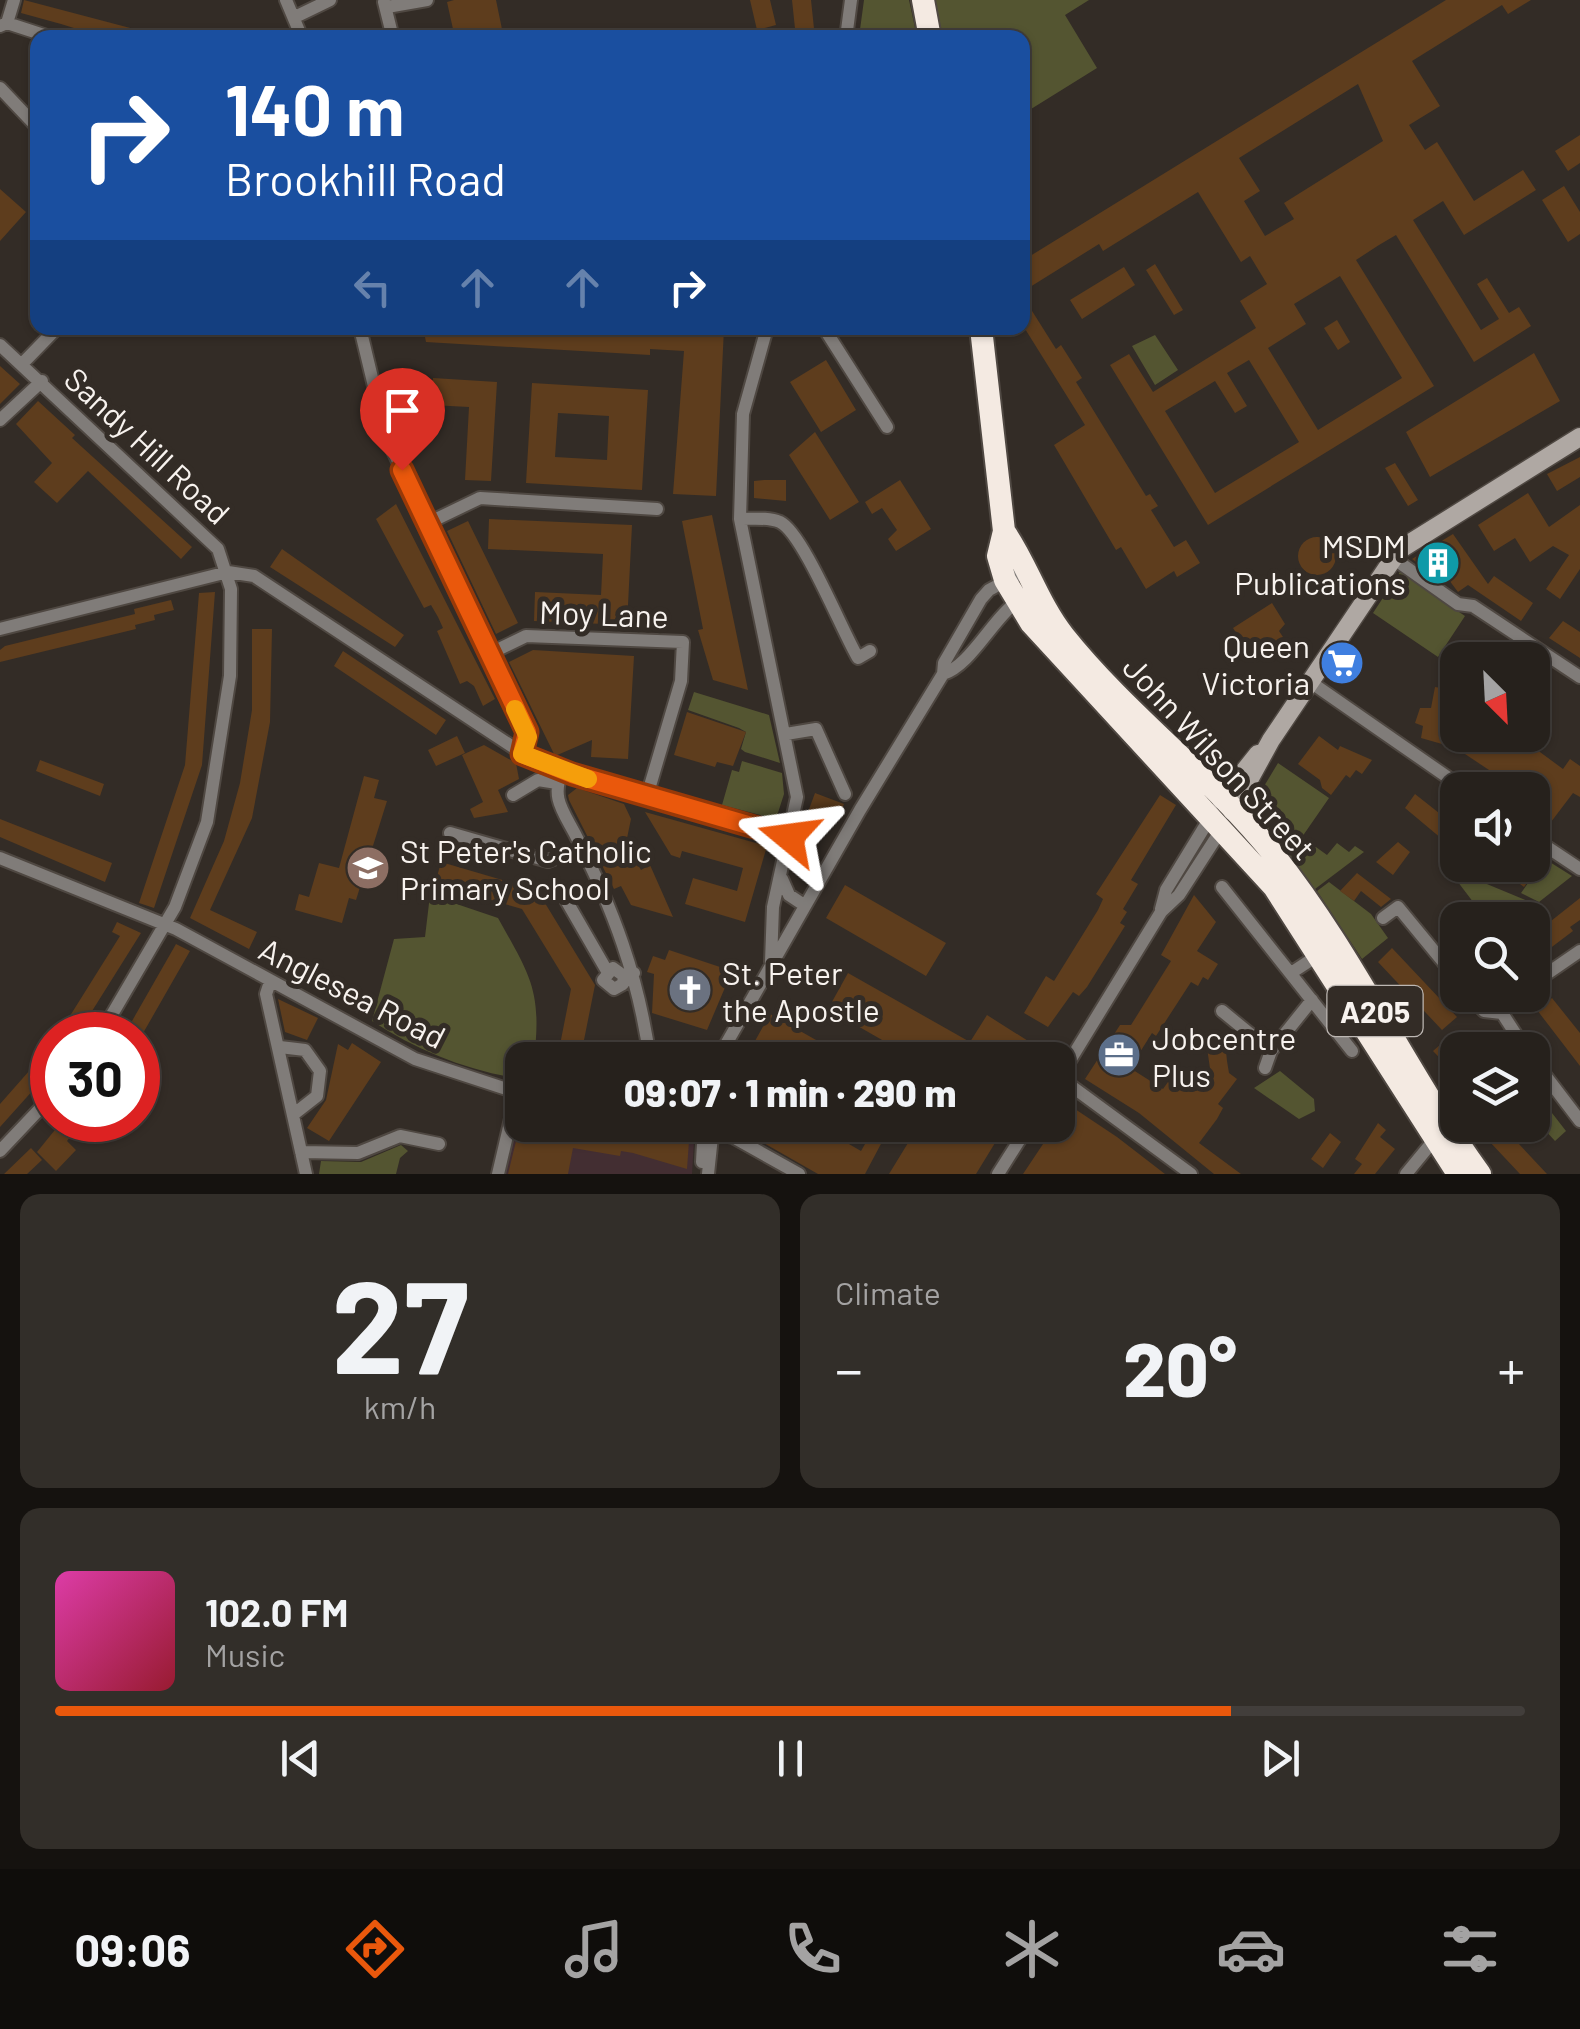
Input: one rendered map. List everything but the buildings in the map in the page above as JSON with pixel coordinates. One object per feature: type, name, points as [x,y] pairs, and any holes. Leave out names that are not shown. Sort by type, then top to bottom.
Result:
[{"type":"highway","points":[[923,0],[929,30]]},
{"type":"highway","points":[[982,335],[1004,531],[998,556],[1020,586]]},
{"type":"highway","name":"John Wilson Street","points":[[1020,586],[1222,814],[1320,954],[1458,1174]]},
{"type":"highway","name":"John Wilson Street","points":[[1222,814],[1274,856],[1320,920],[1429,1100],[1480,1174]]},
{"type":"main road","points":[[1222,814],[1392,558],[1407,544],[1580,437]]},
{"type":"street","points":[[14,0],[4,25],[30,32]]},
{"type":"street","points":[[286,0],[299,30]]},
{"type":"street","points":[[295,17],[330,0]]},
{"type":"street","points":[[391,30],[385,4],[427,0]]},
{"type":"street","points":[[847,30],[851,0]]},
{"type":"street","points":[[0,88],[30,120]]},
{"type":"street","points":[[22,364],[50,335]]},
{"type":"street","points":[[362,335],[386,436],[527,732],[522,754]]},
{"type":"street","points":[[765,335],[744,414],[740,519],[742,546],[797,797],[773,907],[771,962]]},
{"type":"street","points":[[828,335],[887,428]]},
{"type":"street","name":"Sandy Hill Road","points":[[0,345],[218,549],[228,572],[254,576],[560,777],[648,796],[789,837]]},
{"type":"street","points":[[0,420],[42,381]]},
{"type":"street","points":[[428,523],[480,498],[657,509]]},
{"type":"street","points":[[740,519],[765,519],[786,527],[825,590],[832,614],[858,658],[870,651]]},
{"type":"street","points":[[1392,558],[1580,678]]},
{"type":"street","points":[[0,630],[228,572],[230,676],[207,822],[163,926],[113,1012]]},
{"type":"street","points":[[943,674],[956,670],[1020,586]]},
{"type":"street","points":[[728,1042],[804,905],[943,674],[944,664],[982,599],[1020,586]]},
{"type":"street","name":"Moy Lane","points":[[489,654],[526,636],[683,642],[682,677],[648,796]]},
{"type":"street","points":[[1310,681],[1440,772]]},
{"type":"street","points":[[786,734],[816,728],[845,794]]},
{"type":"street","points":[[513,795],[538,780],[560,777],[556,798],[616,921],[646,1042]]},
{"type":"street","points":[[1075,1051],[1161,912],[1166,890],[1222,814]]},
{"type":"street","points":[[450,832],[548,861],[582,848]]},
{"type":"street","points":[[1550,849],[1580,870]]},
{"type":"street","name":"Anglesea Road","points":[[0,858],[163,926],[415,1059],[505,1089]]},
{"type":"street","points":[[782,879],[789,895],[804,905]]},
{"type":"street","points":[[1222,886],[1352,1051]]},
{"type":"street","points":[[566,900],[607,971],[604,980],[610,988],[620,986],[629,975]]},
{"type":"street","points":[[1383,918],[1398,907],[1440,958]]},
{"type":"street","points":[[1550,972],[1580,952]]},
{"type":"street","points":[[1291,973],[1320,954]]},
{"type":"street","points":[[270,982],[266,994],[306,1174]]},
{"type":"street","points":[[1265,1068],[1271,1051],[1312,1000]]},
{"type":"street","points":[[1222,1012],[1271,1051]]},
{"type":"street","points":[[1490,1012],[1502,1014],[1514,1032]]},
{"type":"street","points":[[280,1046],[305,1050],[320,1071],[317,1096],[308,1107],[294,1114]]},
{"type":"street","points":[[1550,1081],[1580,1120]]},
{"type":"street","points":[[1075,1090],[1191,1174]]},
{"type":"street","points":[[0,1152],[30,1120]]},
{"type":"street","points":[[302,1152],[358,1153],[400,1136],[439,1144]]},
{"type":"street","points":[[1406,1174],[1434,1140]]},
{"type":"street","points":[[498,1174],[507,1142]]},
{"type":"street","points":[[705,1174],[707,1142]]},
{"type":"street","points":[[742,1142],[799,1174]]},
{"type":"street","points":[[998,1174],[1018,1142]]},
{"type":"shaded area","points":[[510,1142],[694,1142],[692,1174],[503,1174]]},
{"type":"green space","points":[[864,0],[909,0],[915,30],[860,30]]},
{"type":"green space","points":[[932,0],[1089,0],[1065,15],[1097,68],[1030,110],[1030,30],[938,30]]},
{"type":"green space","points":[[1155,335],[1178,370],[1155,385],[1132,346]]},
{"type":"green space","points":[[1400,572],[1465,616],[1448,642],[1440,642],[1438,657],[1373,613]]},
{"type":"green space","points":[[694,692],[769,715],[780,763],[741,749],[746,732],[688,710]]},
{"type":"green space","points":[[742,761],[782,773],[784,794],[776,819],[722,805],[732,770],[739,772]]},
{"type":"green space","points":[[1278,763],[1329,798],[1302,837],[1327,855],[1337,843],[1349,852],[1355,846],[1364,852],[1315,889],[1264,827],[1255,801]]},
{"type":"green space","points":[[1550,862],[1572,876],[1539,902],[1521,893],[1529,882],[1550,882]]},
{"type":"green space","points":[[1329,882],[1371,914],[1388,938],[1362,959],[1317,891]]},
{"type":"green space","points":[[1458,882],[1482,882],[1530,902],[1473,902]]},
{"type":"green space","points":[[430,895],[498,918],[526,971],[536,1017],[536,1042],[505,1042],[505,1076],[444,1058],[372,1021],[394,939],[425,937]]},
{"type":"green space","points":[[1280,1071],[1314,1099],[1315,1111],[1299,1119],[1254,1088]]},
{"type":"green space","points":[[1550,1110],[1566,1131],[1555,1141],[1550,1136]]},
{"type":"green space","points":[[401,1145],[408,1151],[400,1158],[396,1174],[319,1174],[321,1161],[361,1162]]},
{"type":"slow traffic","points":[[515,709],[528,737],[522,754],[588,779]]},
{"type":"place","name":"MSDM Publications","points":[[1438,563]]},
{"type":"place","name":"Queen Victoria","points":[[1342,663]]},
{"type":"place","name":"St Peter's Catholic Primary School","points":[[368,868]]},
{"type":"place","name":"St. Peter the Apostle","points":[[690,990]]},
{"type":"place","name":"Jobcentre Plus","points":[[1119,1055]]},
{"type":"route","points":[[402,470],[527,732],[522,754],[572,774],[789,837]]}]
